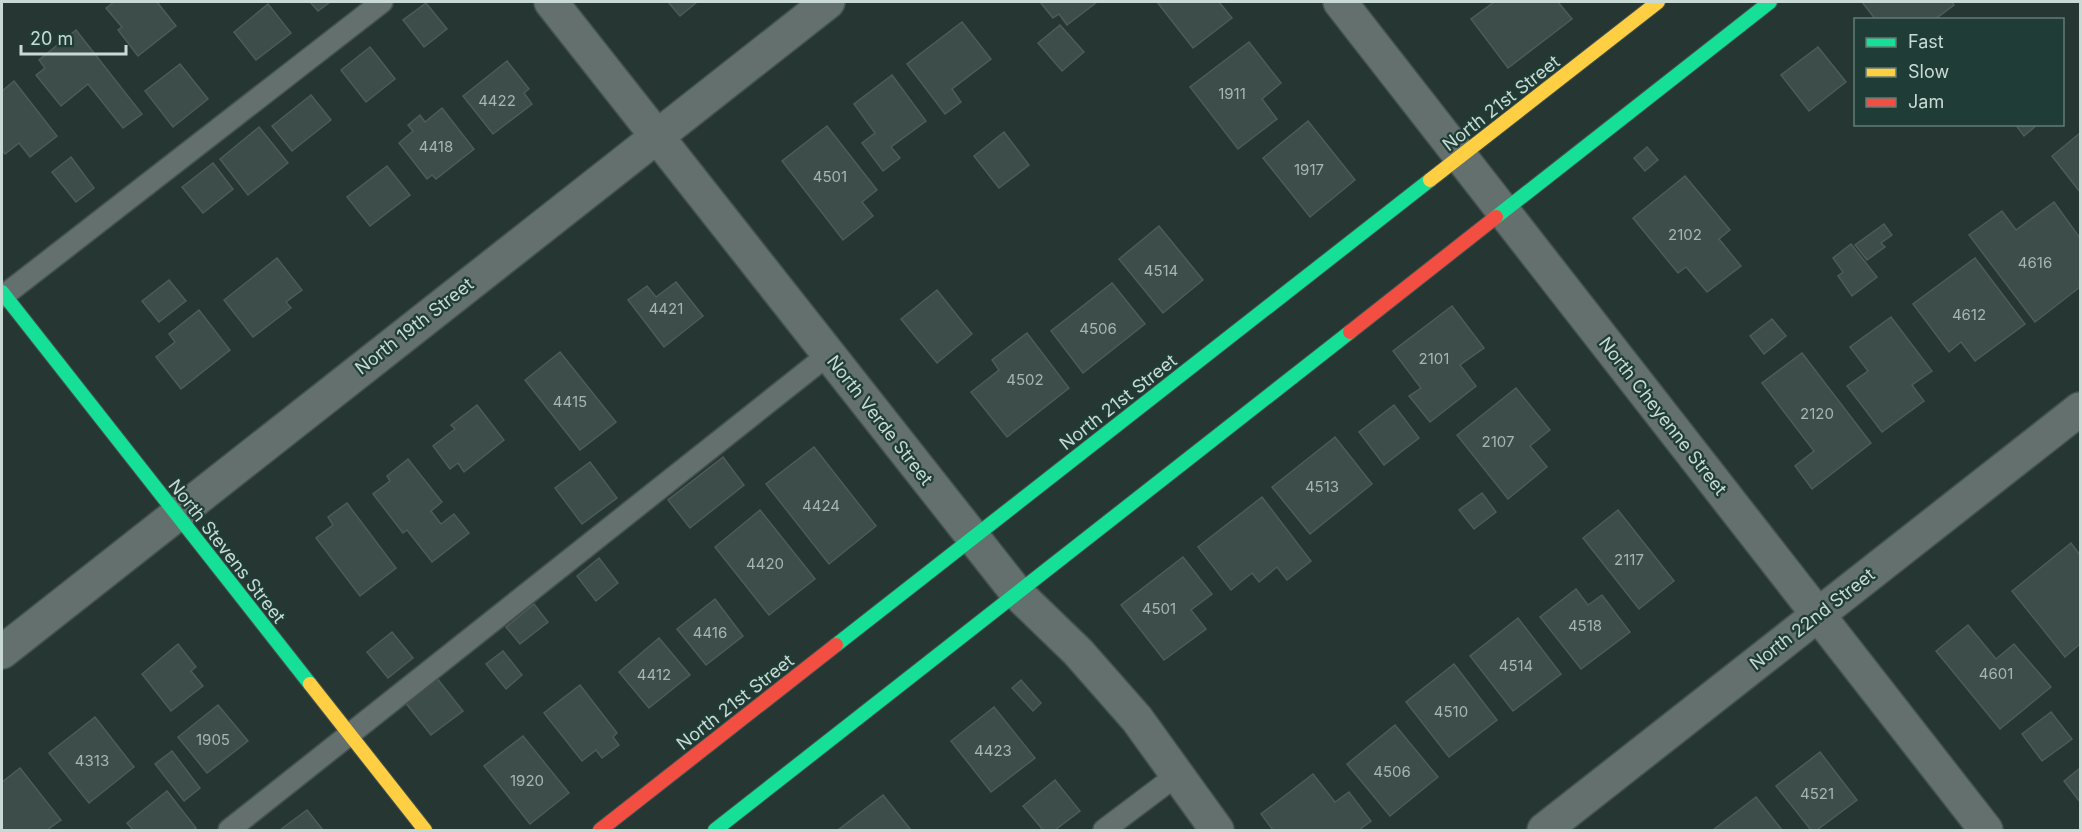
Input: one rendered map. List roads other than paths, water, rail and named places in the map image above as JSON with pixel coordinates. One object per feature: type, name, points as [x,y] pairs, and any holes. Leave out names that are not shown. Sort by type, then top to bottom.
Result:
[{"type":"main road","name":"North 21st Street","points":[[600,831],[1658,2]]},
{"type":"main road","points":[[715,831],[1770,2]]},
{"type":"main road","name":"North Stevens Street","points":[[2,295],[425,831]]},
{"type":"street","name":"North Verde Street","points":[[551,2],[1017,593],[1078,652],[1137,719],[1217,831]]},
{"type":"street","name":"North 19th Street","points":[[2,652],[828,2]]},
{"type":"street","name":"North Cheyenne Street","points":[[1340,2],[1986,831]]},
{"type":"street","name":"North 22nd Street","points":[[1544,831],[2080,409]]},
{"type":"lane","points":[[2,295],[382,2]]},
{"type":"lane","points":[[229,831],[829,354]]},
{"type":"lane","points":[[1104,831],[1177,775]]}]
